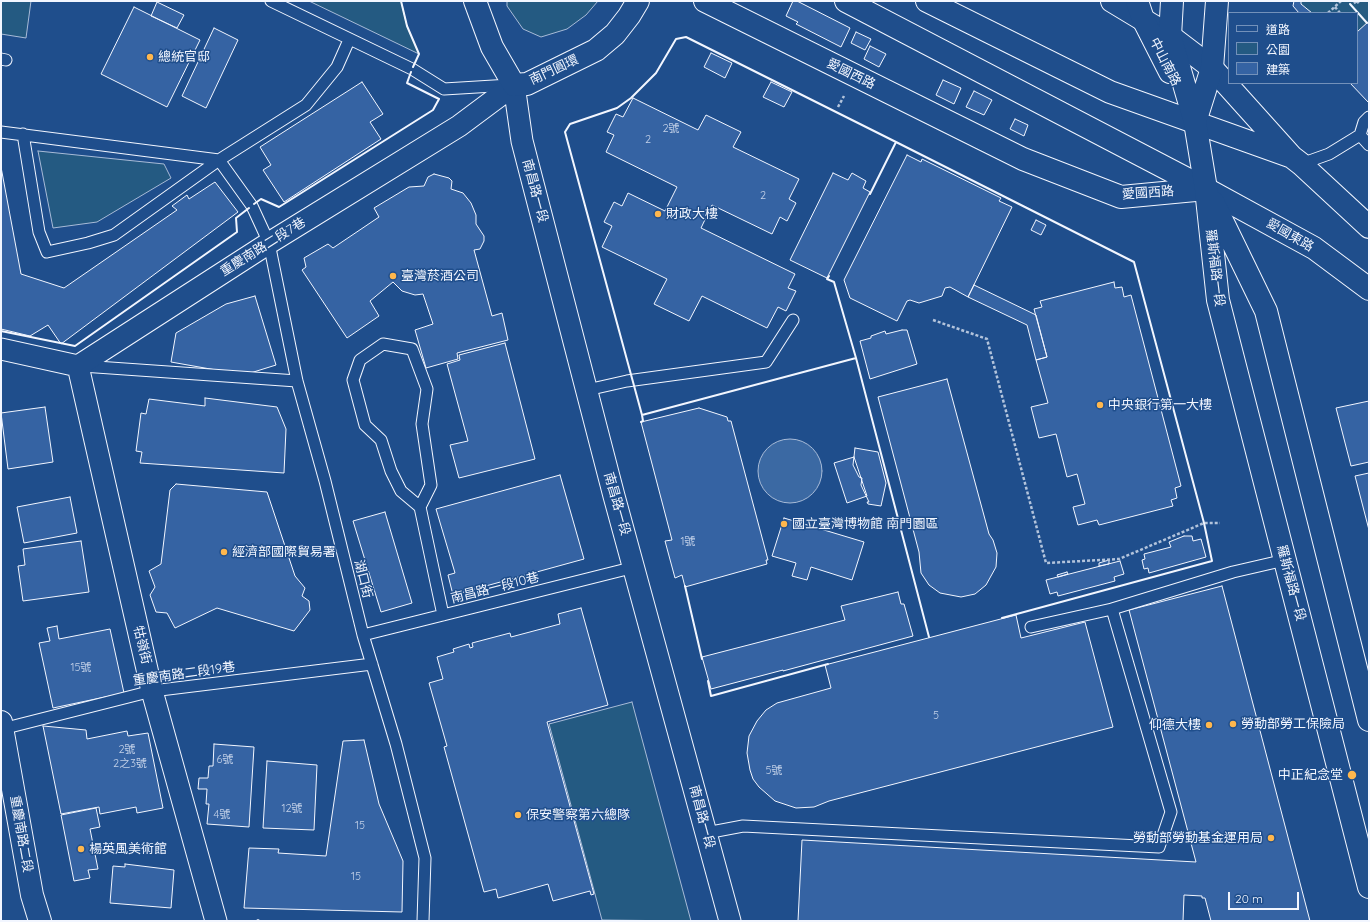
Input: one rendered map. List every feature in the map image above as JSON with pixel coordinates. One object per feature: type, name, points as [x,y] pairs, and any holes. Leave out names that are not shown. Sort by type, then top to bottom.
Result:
[{"type":"street","name":"南門圓環","points":[[475,1],[492,47],[514,85],[527,84],[596,50],[615,34],[638,1]]},
{"type":"street","name":"愛國西路","points":[[705,1],[1023,159],[1121,197],[1206,189]]},
{"type":"street","name":"愛國西路","points":[[846,1],[1206,189]]},
{"type":"street","points":[[927,1],[1110,92],[1297,160]]},
{"type":"street","points":[[1112,1],[1140,10],[1170,36],[1212,68],[1297,160],[1369,227]]},
{"type":"street","name":"中山南路","points":[[1172,1],[1170,36],[1195,122],[1206,189]]},
{"type":"street","name":"中山南路","points":[[1195,122],[1212,68],[1217,1]]},
{"type":"street","name":"中山南路","points":[[1140,10],[1195,122]]},
{"type":"street","name":"重慶南路二段7巷","points":[[78,366],[269,243],[459,126],[514,85]]},
{"type":"street","name":"南昌路一段","points":[[514,85],[522,141],[587,390],[730,921]]},
{"type":"street","name":"愛國東路","points":[[1206,189],[1314,248],[1369,289]]},
{"type":"street","name":"羅斯福路一段","points":[[1206,189],[1218,300],[1369,887]]},
{"type":"street","name":"羅斯福路一段","points":[[1206,189],[1266,311],[1369,720]]},
{"type":"street","points":[[1,348],[78,366]]},
{"type":"street","name":"牯嶺街","points":[[78,366],[152,691],[216,921]]},
{"type":"street","name":"重慶南路二段","points":[[2,725],[32,895],[40,921]]},
{"type":"lane","points":[[271,1],[349,40],[412,69],[444,89],[514,85]]},
{"type":"lane","points":[[23,134],[39,232],[47,252],[88,243],[114,235],[219,160],[306,105],[337,67],[349,40]]},
{"type":"lane","points":[[1297,160],[1329,154],[1360,134],[1364,122],[1369,117]]},
{"type":"lane","points":[[1,132],[219,160]]},
{"type":"lane","points":[[1360,134],[1369,145]]},
{"type":"lane","name":"湖口街","points":[[219,160],[252,206],[269,243],[297,381],[363,635],[396,744],[425,858],[423,921]]},
{"type":"lane","points":[[587,390],[626,381],[766,362],[793,320]]},
{"type":"lane","points":[[420,506],[401,491],[391,470],[381,440],[365,426],[353,380],[360,360],[383,344],[412,349],[427,390],[422,424],[431,485],[420,506],[443,615]]},
{"type":"lane","points":[[78,366],[297,381]]},
{"type":"lane","points":[[1031,627],[1112,609],[1233,572],[1285,560]]},
{"type":"lane","name":"南昌路一段10巷","points":[[363,635],[635,568]]},
{"type":"lane","points":[[706,833],[743,826],[1159,847],[1171,812],[1112,609]]},
{"type":"lane","name":"重慶南路二段19巷","points":[[2,725],[152,691],[372,664]]},
{"type":"path","points":[[1329,12],[1340,1]]},
{"type":"path","points":[[1354,1],[1356,4],[1359,1]]},
{"type":"path","points":[[1334,7],[1339,12]]},
{"type":"path","points":[[838,107],[844,95],[850,98]]},
{"type":"path","points":[[933,320],[986,339],[1046,563],[1119,559],[1204,523],[1220,523]]},
{"type":"green space","points":[[1,1],[31,1],[26,38],[1,34]]},
{"type":"green space","points":[[309,1],[401,1],[407,26],[419,54]]},
{"type":"green space","points":[[507,1],[598,1],[586,15],[567,29],[541,37],[523,29],[507,6]]},
{"type":"green space","points":[[1295,1],[1369,1],[1369,80],[1358,68],[1358,12],[1306,12]]},
{"type":"green space","points":[[38,151],[164,164],[171,178],[97,222],[53,228]]},
{"type":"green space","points":[[632,702],[691,921],[602,920],[549,724]]},
{"type":"shaded area","points":[[790,439],[808,445],[816,453],[822,471],[816,489],[808,497],[790,503],[772,497],[764,489],[758,471],[764,453],[772,445]]},
{"type":"building","points":[[793,1],[797,1],[850,28],[841,47],[796,24],[798,22],[786,16]]},
{"type":"building","points":[[1294,1],[1301,1],[1301,4],[1311,12],[1298,12],[1293,6]]},
{"type":"building","points":[[157,2],[184,15],[177,28],[151,16]]},
{"type":"building","name":"總統官邸","points":[[134,7],[200,40],[167,107],[101,74]]},
{"type":"building","points":[[1369,21],[1368,102],[1351,84],[1358,84],[1358,31]]},
{"type":"building","points":[[214,28],[238,40],[206,108],[182,96]]},
{"type":"building","points":[[856,32],[871,39],[865,50],[851,43]]},
{"type":"building","points":[[870,46],[886,54],[879,67],[864,59]]},
{"type":"building","points":[[711,53],[732,63],[725,78],[704,67]]},
{"type":"building","points":[[943,80],[961,88],[954,104],[936,95]]},
{"type":"building","points":[[362,82],[383,114],[370,122],[381,139],[284,202],[263,170],[271,165],[260,147]]},
{"type":"building","points":[[771,82],[792,92],[784,107],[763,97]]},
{"type":"building","points":[[974,91],[992,100],[984,115],[966,107]]},
{"type":"building","name":"財政大樓","points":[[633,98],[698,130],[706,115],[741,132],[733,147],[799,179],[789,199],[796,203],[787,221],[780,217],[772,234],[712,205],[701,228],[795,274],[788,288],[796,291],[786,311],[778,307],[767,328],[702,296],[689,321],[654,304],[667,279],[602,247],[612,226],[604,222],[614,202],[622,206],[628,193],[665,211],[677,187],[606,152],[614,135],[607,132],[616,114],[623,117]]},
{"type":"building","points":[[1015,119],[1028,125],[1024,136],[1010,129]]},
{"type":"building","points":[[907,155],[921,162],[922,159],[1001,198],[999,201],[1012,207],[968,297],[950,287],[945,288],[942,296],[919,303],[910,300],[907,301],[897,321],[850,298],[844,280]]},
{"type":"building","points":[[1,167],[21,274],[64,288],[177,210],[172,206],[187,195],[189,199],[215,182],[238,212],[61,344],[48,325],[30,336],[1,329]]},
{"type":"building","points":[[833,173],[848,180],[852,173],[866,181],[863,188],[870,192],[827,278],[790,260]]},
{"type":"building","name":"臺灣菸酒公司","points":[[434,174],[449,178],[452,181],[451,189],[463,193],[471,203],[476,215],[476,224],[484,236],[484,241],[480,249],[474,250],[492,316],[502,313],[508,340],[457,353],[458,359],[426,368],[415,330],[433,324],[423,294],[415,295],[402,291],[393,282],[370,301],[379,316],[347,338],[302,270],[306,267],[304,258],[328,244],[333,248],[379,217],[374,208],[409,187],[424,186],[428,177]]},
{"type":"building","points":[[1036,220],[1046,225],[1041,235],[1031,230]]},
{"type":"building","name":"中央銀行第一大樓","points":[[1114,282],[1115,288],[1122,287],[1124,297],[1131,295],[1181,486],[1175,488],[1177,498],[1171,500],[1173,506],[1099,525],[1097,520],[1078,525],[1073,507],[1085,504],[1077,474],[1067,477],[1056,434],[1039,438],[1031,407],[1048,403],[1036,360],[1047,357],[1034,309],[1042,307],[1040,301]]},
{"type":"building","points":[[974,285],[1036,315],[1047,357],[1036,360],[1027,325],[968,297]]},
{"type":"building","points":[[255,296],[276,365],[244,375],[171,362],[176,333],[226,304]]},
{"type":"building","points":[[907,330],[917,364],[870,379],[860,341],[871,338],[871,336],[885,331],[886,334]]},
{"type":"building","points":[[505,343],[535,459],[459,478],[450,445],[468,441],[447,364],[460,360],[459,355]]},
{"type":"building","points":[[947,379],[989,534],[993,540],[997,553],[996,567],[986,585],[975,594],[961,597],[940,593],[929,585],[921,573],[919,552],[878,397]]},
{"type":"building","points":[[205,398],[277,407],[286,429],[284,473],[140,463],[142,452],[136,451],[141,413],[146,414],[149,399],[205,406]]},
{"type":"building","points":[[1369,401],[1369,462],[1351,466],[1336,408]]},
{"type":"building","points":[[45,407],[53,462],[8,469],[1,413]]},
{"type":"building","points":[[699,408],[727,417],[728,421],[731,421],[768,560],[766,560],[767,564],[685,587],[682,575],[675,578],[665,541],[672,540],[641,422]]},
{"type":"building","points":[[855,448],[878,452],[886,483],[881,506],[868,504],[867,502],[869,502],[861,485],[862,478],[859,477],[853,465]]},
{"type":"building","points":[[854,457],[867,496],[847,503],[834,463]]},
{"type":"building","points":[[1369,473],[1369,530],[1355,476]]},
{"type":"building","points":[[560,475],[584,559],[453,595],[448,575],[455,573],[436,509]]},
{"type":"building","name":"經濟部國際貿易署","points":[[176,484],[267,492],[295,576],[305,588],[302,596],[309,601],[310,610],[294,631],[217,608],[175,628],[167,613],[156,612],[150,595],[155,587],[149,571],[161,564],[170,490]]},
{"type":"building","points":[[70,497],[77,533],[24,543],[17,507]]},
{"type":"building","points":[[385,512],[412,603],[381,612],[353,521]]},
{"type":"building","points":[[784,518],[864,542],[852,580],[811,567],[807,580],[792,576],[796,563],[772,556]]},
{"type":"building","points":[[1184,536],[1192,536],[1193,541],[1201,539],[1206,557],[1149,573],[1148,568],[1144,569],[1142,560],[1145,559],[1144,554],[1171,547],[1169,542]]},
{"type":"building","points":[[81,541],[89,592],[23,601],[18,566],[25,565],[23,549]]},
{"type":"building","points":[[1109,560],[1109,564],[1099,566],[1099,563]]},
{"type":"building","points":[[1120,561],[1124,574],[1114,577],[1115,581],[1058,596],[1057,592],[1050,594],[1046,580]]},
{"type":"building","points":[[1067,572],[1068,574],[1058,577],[1057,575]]},
{"type":"building","name":"仰德大樓","points":[[1222,586],[1310,921],[1211,921],[1205,898],[1202,898],[1202,896],[1184,895],[1183,921],[798,921],[802,840],[1196,862],[1129,610]]},
{"type":"building","points":[[898,592],[901,604],[904,604],[913,636],[711,689],[702,657],[845,620],[841,606]]},
{"type":"building","name":"保安警察第六總隊","points":[[581,608],[608,705],[547,722],[594,894],[591,895],[590,891],[553,901],[548,884],[498,898],[496,889],[484,892],[444,747],[447,746],[429,683],[443,679],[437,657],[454,652],[453,649],[469,644],[470,648],[473,647],[472,643],[510,633],[511,637],[560,624],[558,614]]},
{"type":"building","points":[[1016,615],[1021,638],[1085,622],[1113,727],[829,801],[814,807],[796,808],[775,801],[759,787],[753,779],[747,753],[749,736],[757,721],[766,710],[777,703],[831,688],[825,665]]},
{"type":"building","points":[[57,626],[59,639],[110,629],[124,693],[53,708],[39,643],[50,641],[47,628]]},
{"type":"building","points":[[43,726],[86,730],[87,739],[127,731],[128,736],[148,733],[163,808],[137,813],[136,807],[100,814],[99,807],[61,814]]},
{"type":"building","points":[[364,740],[379,804],[403,861],[402,912],[244,908],[249,848],[279,849],[278,853],[326,856],[343,741]]},
{"type":"building","points":[[214,744],[254,747],[249,827],[207,824],[209,804],[206,804],[207,789],[198,789],[199,778],[208,778],[209,766],[213,766]]},
{"type":"building","points":[[267,761],[317,765],[314,830],[263,828]]},
{"type":"building","name":"楊英風美術館","points":[[96,808],[100,827],[90,829],[98,869],[88,870],[90,878],[74,881],[61,815]]},
{"type":"building","points":[[125,864],[174,870],[171,908],[110,903],[113,866],[125,867]]},
{"type":"wall","points":[[401,1],[407,26],[419,54],[413,67]]},
{"type":"wall","points":[[1350,4],[1357,12]]},
{"type":"wall","points":[[1358,13],[1367,23]]},
{"type":"wall","points":[[641,422],[643,421],[642,415],[565,132],[570,124],[617,108],[631,98],[656,73],[676,39],[686,37],[896,142],[870,194]]},
{"type":"wall","points":[[254,204],[261,199],[279,207],[433,110],[439,99],[407,83],[411,72]]},
{"type":"wall","points":[[870,194],[896,142],[1134,262],[1204,523],[1212,561],[1002,618]]},
{"type":"wall","points":[[1,331],[75,346],[237,232],[236,218],[249,208]]},
{"type":"wall","points":[[829,276],[827,279],[834,282],[856,358],[929,637]]},
{"type":"wall","points":[[829,276],[827,279],[834,282],[856,358]]},
{"type":"wall","points":[[642,415],[856,358]]},
{"type":"wall","points":[[685,586],[702,659]]},
{"type":"wall","points":[[708,681],[711,696],[828,664]]},
{"type":"place","name":"總統官邸","points":[[150,57]]},
{"type":"place","name":"財政大樓","points":[[658,214]]},
{"type":"place","name":"臺灣菸酒公司","points":[[393,276]]},
{"type":"place","name":"中央銀行第一大樓","points":[[1100,405]]},
{"type":"place","name":"國立臺灣博物館 南門園區","points":[[784,524]]},
{"type":"place","name":"經濟部國際貿易署","points":[[224,552]]},
{"type":"place","name":"勞動部勞工保險局","points":[[1233,724]]},
{"type":"place","name":"仰德大樓","points":[[1209,725]]},
{"type":"place","name":"中正紀念堂","points":[[1352,775]]},
{"type":"place","name":"保安警察第六總隊","points":[[518,815]]},
{"type":"place","name":"勞動部勞動基金運用局","points":[[1271,838]]},
{"type":"place","name":"楊英風美術館","points":[[81,849]]}]
